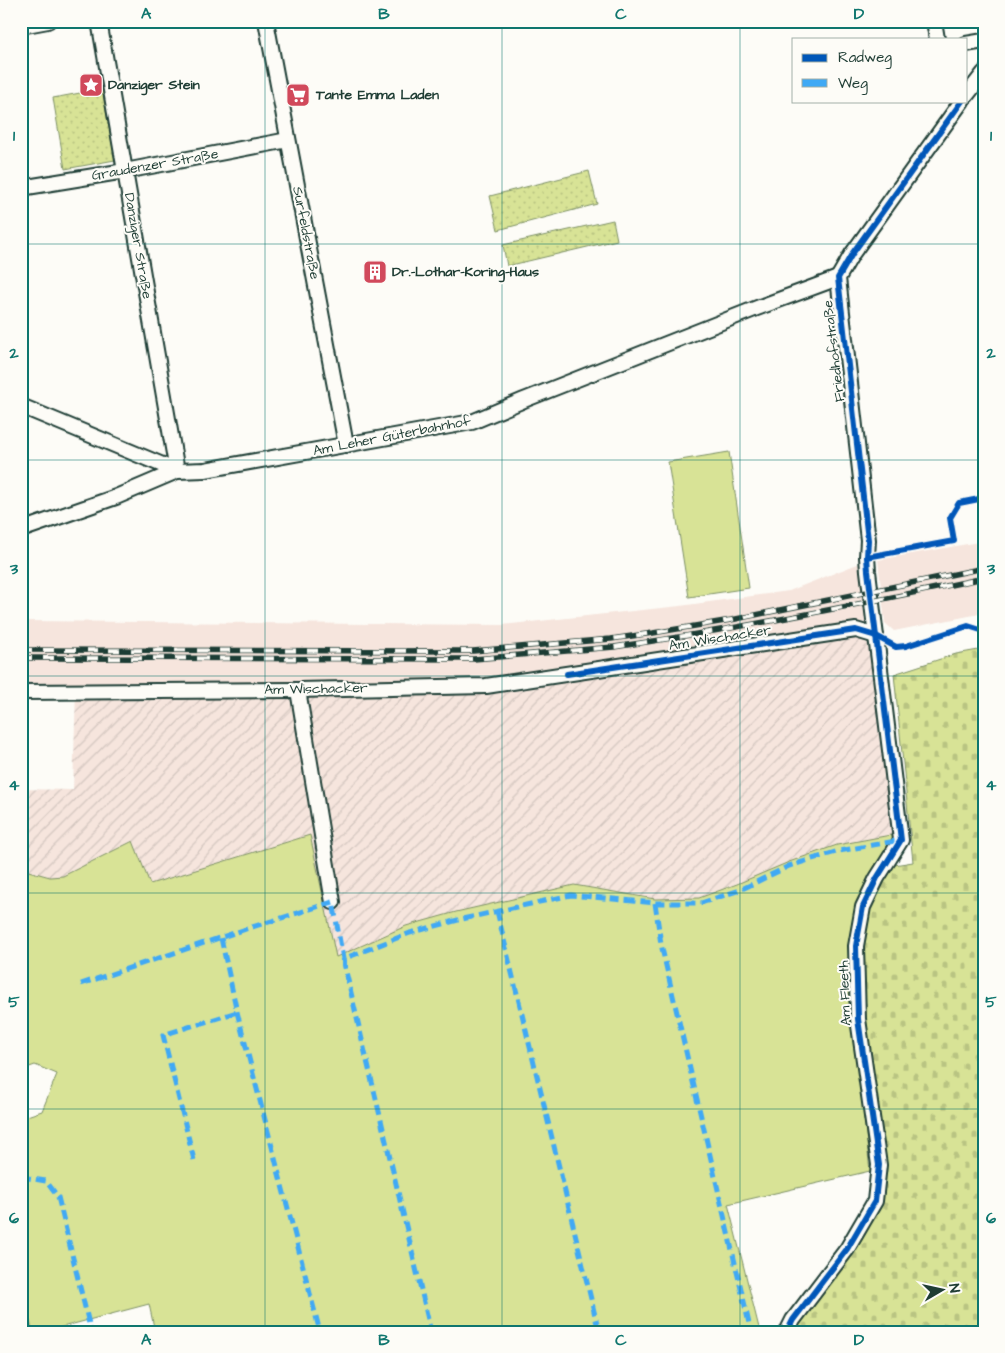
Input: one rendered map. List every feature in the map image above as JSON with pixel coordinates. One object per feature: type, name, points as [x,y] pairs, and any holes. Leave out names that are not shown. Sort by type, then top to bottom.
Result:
[{"type":"street","points":[[21,26],[48,21]]},
{"type":"street","name":"Danziger Straße","points":[[100,21],[177,471]]},
{"type":"street","name":"Surfeldstraße","points":[[266,21],[346,445]]},
{"type":"street","points":[[934,21],[937,38]]},
{"type":"street","points":[[968,44],[984,41]]},
{"type":"street","points":[[968,93],[984,73]]},
{"type":"street","points":[[838,278],[852,254],[951,108]]},
{"type":"street","name":"Graudenzer Straße","points":[[21,188],[125,172],[288,140]]},
{"type":"street","name":"Am Leher Güterbahnhof","points":[[21,530],[116,497],[177,471],[205,470],[472,422],[757,308],[838,278]]},
{"type":"street","name":"Friedhofstraße","points":[[838,278],[868,540],[867,557],[876,636]]},
{"type":"street","points":[[21,406],[177,471]]},
{"type":"street","name":"Am Wischacker","points":[[21,692],[298,690],[486,686],[856,630],[876,636]]},
{"type":"street","name":"Am Fleeth","points":[[786,1332],[847,1249],[876,1201],[879,1165],[858,1019],[856,946],[863,907],[877,878],[901,840],[876,636]]},
{"type":"street","points":[[298,690],[333,902]]},
{"type":"street","points":[[21,1326],[23,1332]]},
{"type":"shaded area","points":[[984,541],[984,613],[894,631],[885,623],[878,560]]},
{"type":"shaded area","points":[[860,563],[867,624],[481,685],[21,688],[21,621],[502,625],[680,606],[789,591]]},
{"type":"shaded area","points":[[867,624],[896,834],[837,845],[699,898],[655,899],[574,885],[456,912],[406,926],[336,957],[310,835],[150,884],[133,841],[63,876],[50,877],[21,869],[21,789],[73,790],[76,688],[481,685]]},
{"type":"green space","points":[[102,89],[115,160],[65,169],[53,98]]},
{"type":"green space","points":[[589,171],[597,204],[498,230],[490,196]]},
{"type":"green space","points":[[613,220],[617,240],[507,266],[503,245]]},
{"type":"green space","points":[[729,452],[749,588],[689,597],[668,462]]},
{"type":"green space","points":[[984,649],[984,1332],[793,1332],[881,1202],[862,1019],[861,947],[866,916],[879,885],[894,865],[913,862],[894,674],[956,654]]},
{"type":"green space","points":[[896,834],[859,906],[853,1017],[870,1171],[728,1204],[760,1332],[155,1332],[149,1304],[43,1332],[33,1332],[21,1289],[21,1118],[42,1111],[57,1074],[35,1065],[21,1070],[21,869],[50,877],[63,876],[133,841],[150,884],[310,835],[336,957],[406,926],[456,912],[574,885],[655,899],[699,898],[837,845]]},
{"type":"railway","points":[[21,650],[473,651],[611,639],[653,633],[731,620],[984,568]]},
{"type":"railway","points":[[21,658],[474,659],[614,647],[660,640],[799,616],[984,578]]},
{"type":"marked path","points":[[81,984],[333,902],[343,959],[410,933],[458,920],[571,895],[655,903],[701,903],[740,890],[789,866],[839,851],[901,840]]},
{"type":"marked path","points":[[655,903],[661,944],[751,1332]]},
{"type":"marked path","points":[[497,911],[599,1332]]},
{"type":"marked path","points":[[221,938],[237,1012],[320,1332]]},
{"type":"marked path","points":[[343,959],[431,1332]]},
{"type":"marked path","points":[[194,1160],[163,1035],[237,1012]]},
{"type":"marked path","points":[[21,1177],[46,1181],[58,1197],[91,1332]]},
{"type":"cycle path","points":[[787,1332],[793,1320],[847,1249],[875,1201],[879,1165],[858,1019],[856,946],[863,907],[877,878],[901,840],[868,571],[868,540],[838,278],[852,254],[961,102]]},
{"type":"cycle path","points":[[867,557],[954,541],[950,518],[959,503],[984,498]]},
{"type":"cycle path","points":[[567,674],[856,630],[876,636],[896,647],[906,646],[968,626],[984,631]]},
{"type":"place","name":"Danziger Stein","points":[[91,85]]},
{"type":"place","name":"Tante Emma Laden","points":[[298,95]]},
{"type":"place","name":"Dr.-Lothar-Koring-Haus","points":[[375,272]]}]
